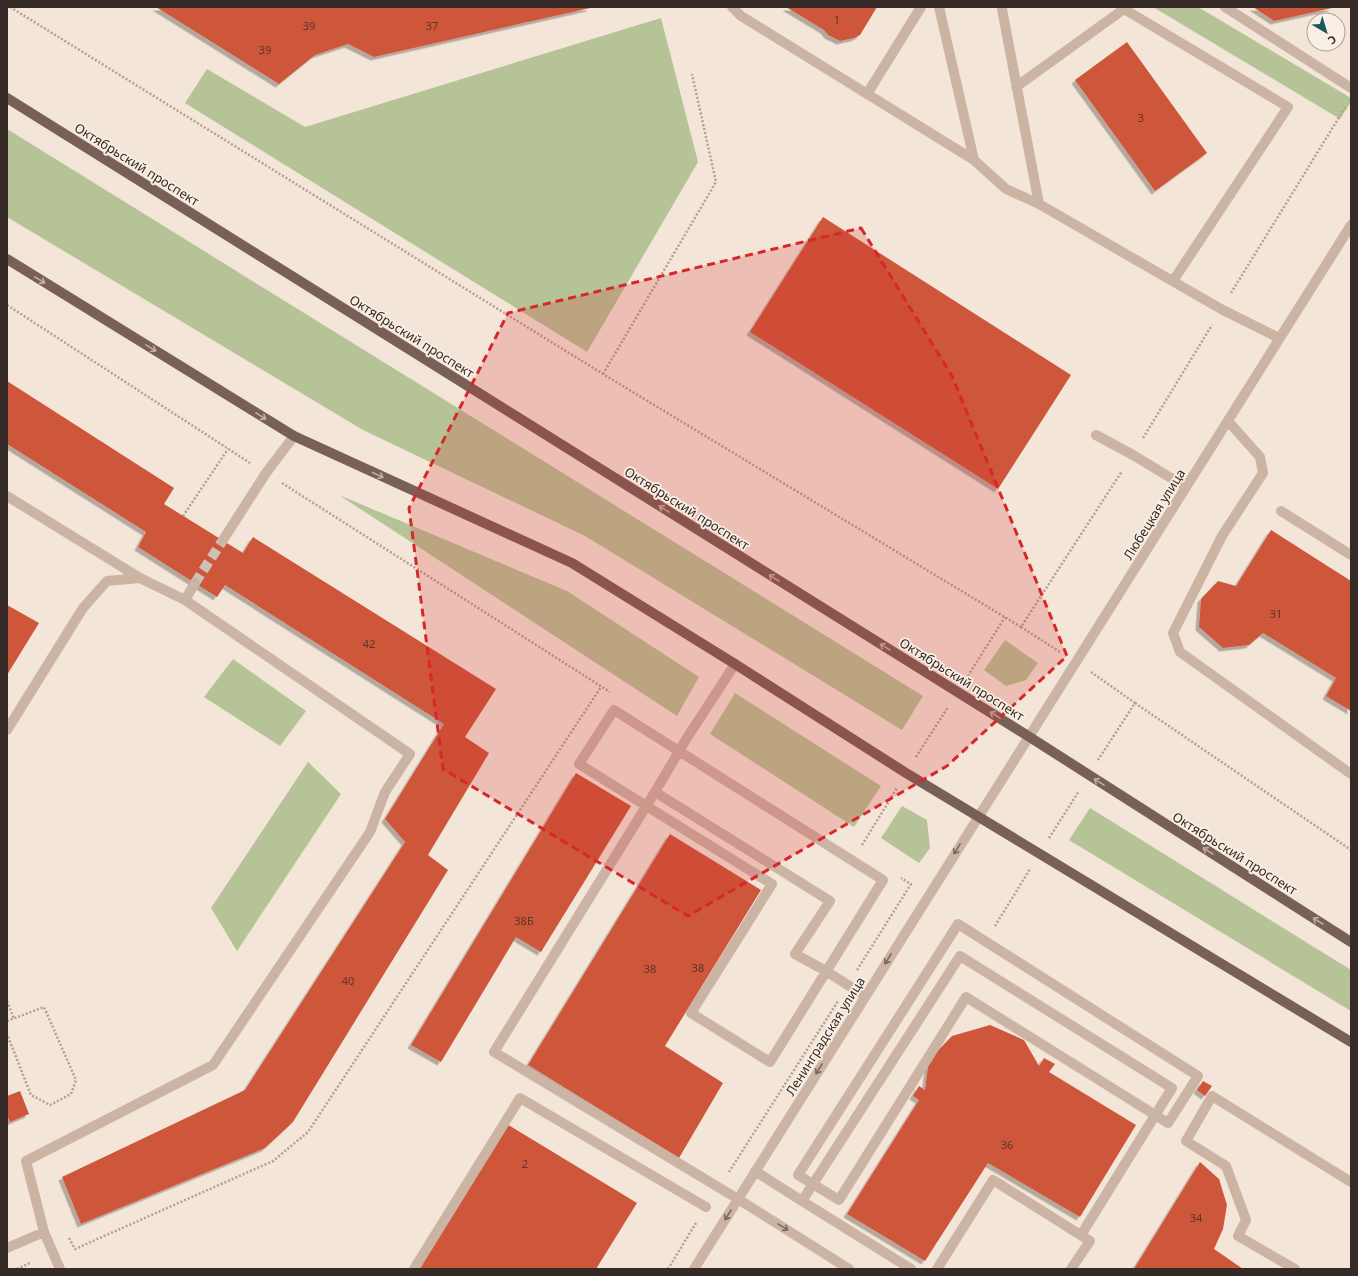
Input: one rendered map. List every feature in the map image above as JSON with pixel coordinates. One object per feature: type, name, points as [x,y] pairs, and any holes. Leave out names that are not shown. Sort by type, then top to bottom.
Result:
[{"type":"main road","name":"Октябрьский проспект","points":[[7,98],[958,692],[1351,942]]},
{"type":"main road","points":[[7,260],[294,436],[572,563],[735,664],[906,773],[1351,1042]]},
{"type":"street","points":[[732,7],[741,16],[974,160],[1006,189],[1039,204],[1222,309],[1279,338]]},
{"type":"street","points":[[867,94],[920,7]]},
{"type":"street","points":[[939,7],[974,160]]},
{"type":"street","points":[[1225,7],[1351,88]]},
{"type":"street","points":[[1002,9],[1039,204]]},
{"type":"street","points":[[1016,87],[1124,9],[1288,107],[1173,281]]},
{"type":"street","name":"Любецкая улица","points":[[978,816],[1351,225]]},
{"type":"street","points":[[1228,421],[1260,457],[1263,473],[1222,536],[1173,633],[1180,652],[1351,774]]},
{"type":"street","points":[[1096,435],[1186,487]]},
{"type":"street","points":[[222,540],[266,473],[294,436]]},
{"type":"street","points":[[7,496],[140,578],[185,600],[410,754],[385,792],[370,832],[213,1065],[26,1161],[44,1232],[60,1269]]},
{"type":"street","points":[[1281,511],[1351,555]]},
{"type":"street","points":[[7,730],[83,608],[107,581],[140,578]]},
{"type":"street","points":[[185,600],[195,583]]},
{"type":"street","points":[[735,664],[679,751],[494,1052],[738,1199],[849,1269]]},
{"type":"street","points":[[614,710],[883,880],[770,1062],[691,1013],[772,884],[646,806],[579,764],[614,710]]},
{"type":"street","points":[[655,792],[830,901],[795,954],[826,971],[865,996]]},
{"type":"street","name":"Ленинградская улица","points":[[694,1269],[978,816]]},
{"type":"street","points":[[958,924],[1198,1076],[1168,1123],[966,997],[840,1200],[814,1185],[798,1175],[958,924]]},
{"type":"street","points":[[802,1201],[814,1185],[960,956],[1172,1088],[1081,1235]]},
{"type":"street","points":[[1295,1269],[1238,1236],[1246,1220],[1226,1166],[1186,1141],[1212,1096],[1351,1182]]},
{"type":"street","points":[[414,1269],[520,1098],[706,1207]]},
{"type":"street","points":[[756,1171],[911,1269]]},
{"type":"street","points":[[937,1269],[993,1180],[1090,1241],[1071,1269]]},
{"type":"street","points":[[7,1248],[44,1232]]},
{"type":"path","points":[[10,7],[603,374],[1022,627],[1133,455],[1347,104]]},
{"type":"path","points":[[603,374],[716,182],[692,74]]},
{"type":"path","points":[[7,305],[228,449],[614,695]]},
{"type":"path","points":[[183,516],[228,449]]},
{"type":"path","points":[[859,851],[1004,617]]},
{"type":"path","points":[[68,1235],[75,1249],[273,1161],[308,1132],[601,687]]},
{"type":"path","points":[[1135,703],[1351,850]]},
{"type":"path","points":[[719,1188],[911,884],[898,876]]},
{"type":"path","points":[[7,1001],[14,1019]]},
{"type":"path","points":[[7,1021],[44,1007],[76,1080],[71,1094],[50,1105],[31,1095],[7,1034]]},
{"type":"path","points":[[668,1269],[706,1207]]},
{"type":"path","points":[[17,1269],[30,1263]]},
{"type":"highlighted area","points":[[861,228],[952,376],[1067,656],[947,766],[688,916],[443,769],[409,508],[508,313]]},
{"type":"green space","points":[[1153,7],[1198,7],[1351,98],[1351,102],[1340,119]]},
{"type":"green space","points":[[661,18],[698,162],[587,352],[185,103],[207,69],[305,127]]},
{"type":"green space","points":[[7,129],[923,696],[902,730],[585,536],[363,430],[7,217]]},
{"type":"green space","points":[[339,495],[567,591],[699,677],[677,716]]},
{"type":"green space","points":[[1005,640],[1038,663],[1026,680],[1006,686],[984,670]]},
{"type":"green space","points":[[233,659],[306,711],[280,746],[204,697]]},
{"type":"green space","points":[[735,693],[881,786],[854,827],[710,734]]},
{"type":"green space","points":[[308,762],[341,794],[237,951],[211,908]]},
{"type":"green space","points":[[902,806],[927,820],[930,848],[919,863],[881,838]]},
{"type":"green space","points":[[1090,808],[1351,970],[1351,1011],[1069,840]]},
{"type":"building","points":[[156,7],[590,8],[374,57],[348,44],[315,55],[279,84]]},
{"type":"building","points":[[786,7],[877,7],[860,35],[840,41],[828,35],[824,30]]},
{"type":"building","points":[[1253,7],[1332,7],[1314,12],[1306,12],[1306,14],[1274,21]]},
{"type":"building","points":[[1127,42],[1207,153],[1155,191],[1075,80]]},
{"type":"building","points":[[823,217],[1071,375],[998,489],[750,332]]},
{"type":"building","points":[[7,381],[174,488],[164,504],[243,553],[253,537],[496,689],[465,737],[489,753],[428,855],[448,870],[293,1122],[265,1148],[81,1224],[62,1177],[245,1090],[405,842],[385,819],[444,724],[225,585],[217,597],[138,547],[146,532],[7,444]]},
{"type":"building","points":[[1271,530],[1351,581],[1351,711],[1326,696],[1336,678],[1263,633],[1249,645],[1223,648],[1199,627],[1201,599],[1218,581],[1236,586]]},
{"type":"building","points":[[7,605],[39,623],[7,675]]},
{"type":"building","points":[[576,773],[631,806],[541,952],[516,937],[441,1062],[411,1045]]},
{"type":"building","points":[[670,834],[761,890],[665,1046],[723,1083],[679,1158],[528,1065]]},
{"type":"building","points":[[990,1025],[1024,1040],[1039,1066],[1044,1058],[1055,1064],[1049,1072],[1136,1125],[1080,1217],[988,1163],[925,1261],[847,1214],[919,1100],[913,1096],[919,1086],[925,1090],[929,1060],[952,1036]]},
{"type":"building","points":[[1203,1081],[1212,1086],[1205,1096],[1197,1090]]},
{"type":"building","points":[[20,1091],[29,1114],[10,1122],[7,1115],[7,1096]]},
{"type":"building","points":[[505,1123],[637,1203],[596,1269],[414,1269]]},
{"type":"building","points":[[1200,1162],[1219,1179],[1227,1205],[1223,1229],[1214,1249],[1243,1269],[1134,1269]]},
{"type":"tunnel","points":[[195,583],[223,540]]}]
